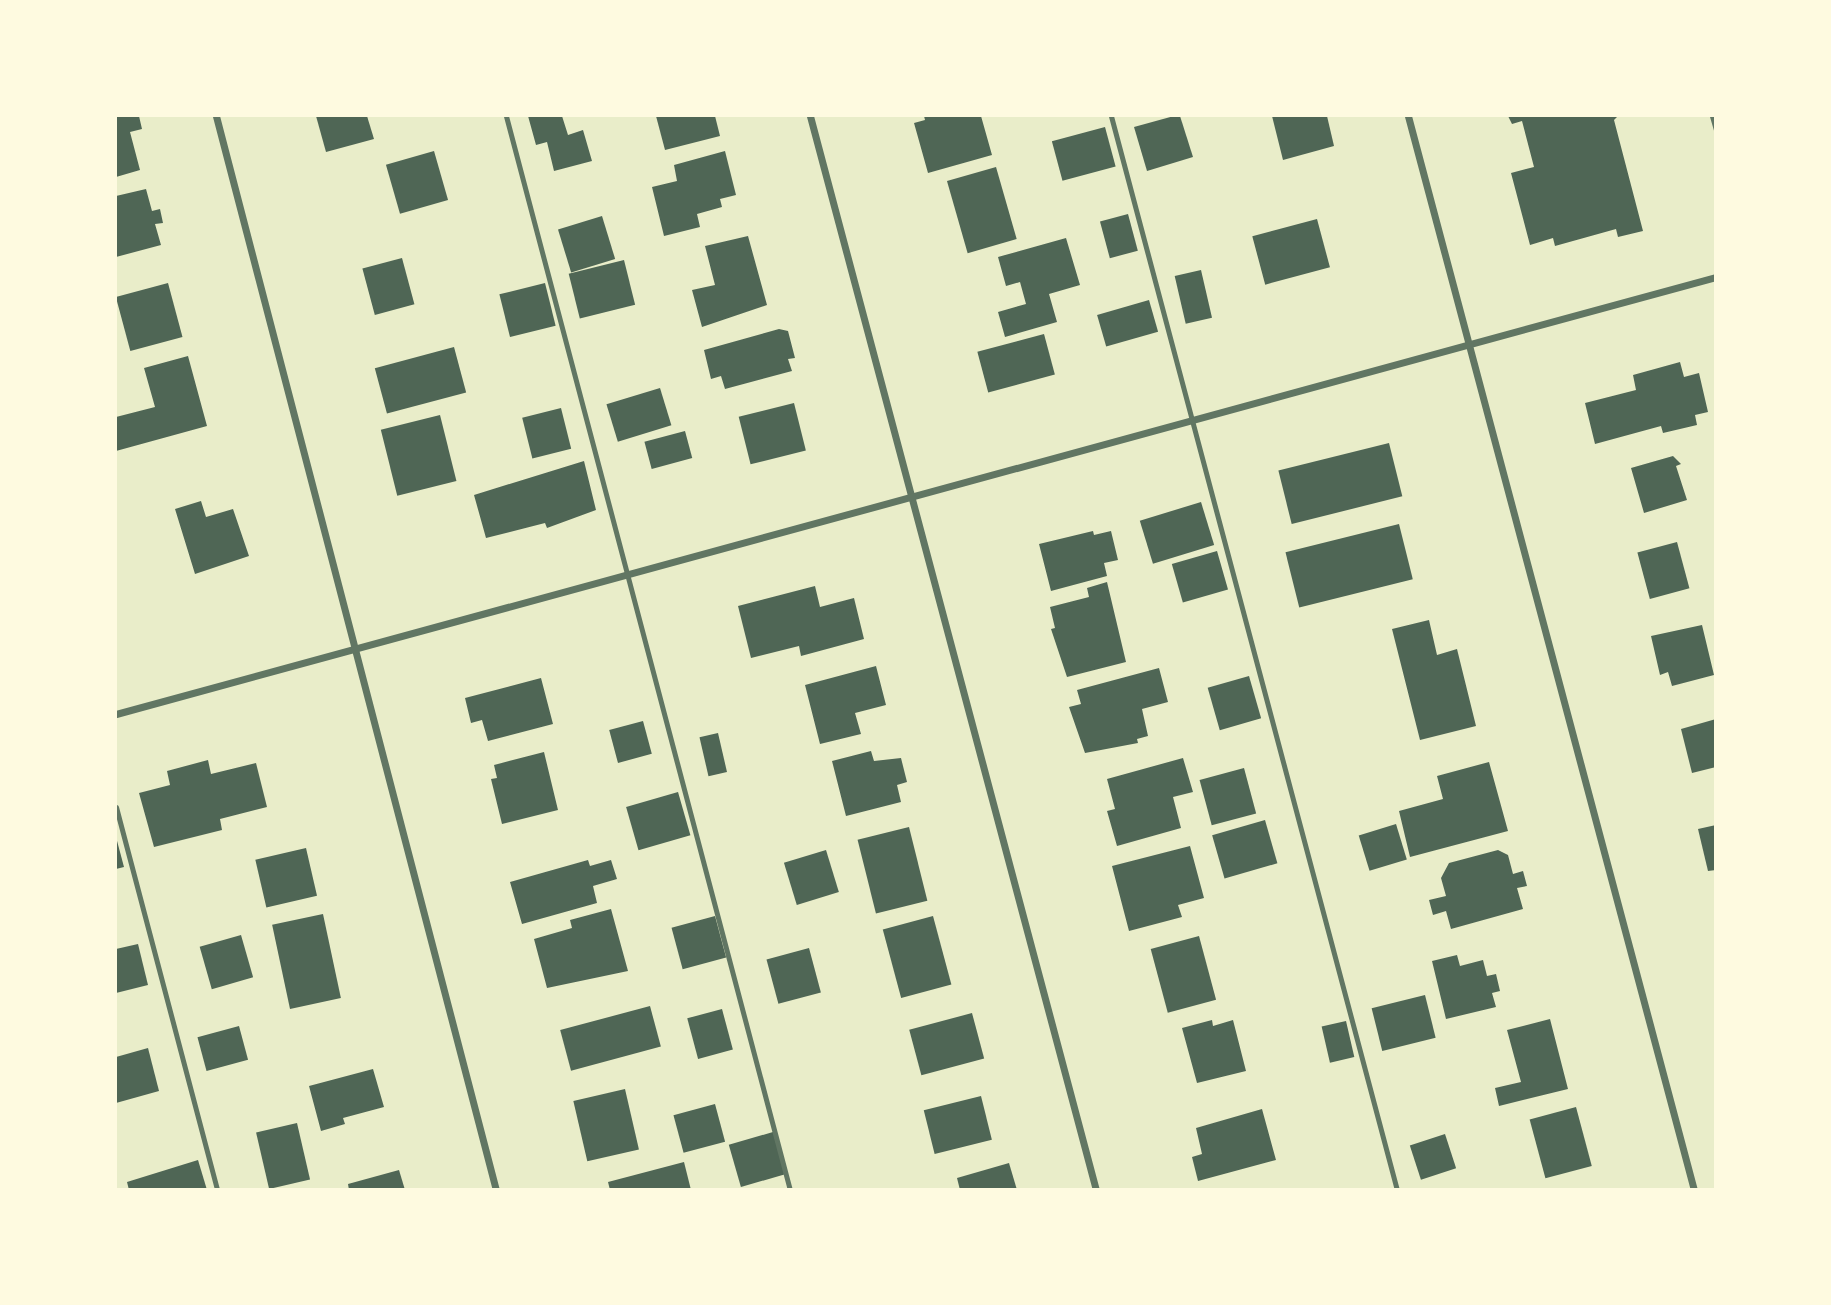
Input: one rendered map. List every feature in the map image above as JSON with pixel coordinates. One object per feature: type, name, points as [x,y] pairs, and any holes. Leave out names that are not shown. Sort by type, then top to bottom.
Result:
[{"type":"street","points":[[216,116],[357,648],[496,1189]]},
{"type":"street","points":[[810,116],[1096,1189]]},
{"type":"street","points":[[1408,116],[1694,1189]]},
{"type":"street","points":[[116,714],[1716,277]]},
{"type":"lane","points":[[506,116],[790,1189]]},
{"type":"lane","points":[[1111,116],[1397,1189]]},
{"type":"lane","points":[[1712,116],[1716,130]]},
{"type":"lane","points":[[116,807],[217,1189]]},
{"type":"building","points":[[116,116],[139,116],[142,129],[130,132],[140,170],[116,177]]},
{"type":"building","points":[[316,116],[367,116],[374,139],[326,152]]},
{"type":"building","points":[[528,116],[562,116],[568,135],[583,130],[592,161],[554,171],[547,142],[536,145]]},
{"type":"building","points":[[656,116],[715,116],[720,136],[665,150]]},
{"type":"building","points":[[924,116],[981,116],[992,155],[928,173],[914,123],[925,120]]},
{"type":"building","points":[[1180,116],[1193,157],[1147,171],[1134,127]]},
{"type":"building","points":[[1272,116],[1327,116],[1334,146],[1283,160]]},
{"type":"building","points":[[1508,116],[1618,116],[1614,120],[1643,231],[1618,237],[1616,229],[1555,246],[1553,238],[1530,245],[1511,173],[1534,167],[1522,121],[1512,124]]},
{"type":"building","points":[[1105,127],[1116,167],[1062,181],[1052,141]]},
{"type":"building","points":[[434,151],[448,200],[400,214],[386,165]]},
{"type":"building","points":[[725,151],[736,195],[720,199],[722,207],[697,214],[700,227],[664,236],[652,187],[677,181],[674,165]]},
{"type":"building","points":[[996,167],[1017,239],[968,253],[947,181]]},
{"type":"building","points":[[146,189],[152,211],[160,209],[163,223],[155,224],[161,245],[116,257],[116,196]]},
{"type":"building","points":[[1128,214],[1138,251],[1110,258],[1100,222]]},
{"type":"building","points":[[602,216],[615,259],[571,272],[558,229]]},
{"type":"building","points":[[1317,219],[1330,267],[1265,285],[1252,236]]},
{"type":"building","points":[[748,236],[767,305],[702,327],[692,290],[715,285],[705,246]]},
{"type":"building","points":[[1066,238],[1080,285],[1049,294],[1057,322],[1005,337],[998,312],[1026,304],[1020,282],[1006,286],[998,257]]},
{"type":"building","points":[[402,258],[414,304],[375,315],[362,269]]},
{"type":"building","points":[[624,260],[635,305],[580,318],[569,274]]},
{"type":"building","points":[[1201,270],[1212,318],[1186,324],[1175,276]]},
{"type":"building","points":[[168,283],[182,337],[130,351],[116,297]]},
{"type":"building","points":[[545,283],[556,326],[510,337],[499,294]]},
{"type":"building","points":[[1149,300],[1158,332],[1106,347],[1097,315]]},
{"type":"building","points":[[779,329],[788,331],[795,358],[788,359],[792,371],[725,389],[721,376],[711,379],[704,350]]},
{"type":"building","points":[[1044,334],[1055,375],[988,392],[977,352]]},
{"type":"building","points":[[454,347],[466,392],[387,414],[375,368]]},
{"type":"building","points":[[188,356],[207,426],[116,451],[116,417],[155,407],[144,368]]},
{"type":"building","points":[[1680,362],[1684,377],[1699,373],[1708,412],[1695,415],[1697,425],[1663,433],[1661,426],[1595,444],[1585,403],[1636,390],[1633,375]]},
{"type":"building","points":[[660,388],[671,425],[618,442],[606,404]]},
{"type":"building","points":[[794,403],[806,451],[751,464],[739,417]]},
{"type":"building","points":[[561,408],[571,449],[532,458],[522,418]]},
{"type":"building","points":[[440,415],[456,481],[397,496],[381,430]]},
{"type":"building","points":[[685,431],[692,458],[652,469],[644,442]]},
{"type":"building","points":[[1389,443],[1402,496],[1292,524],[1278,471]]},
{"type":"building","points":[[1673,456],[1681,464],[1676,466],[1687,500],[1644,513],[1631,468]]},
{"type":"building","points":[[584,461],[596,510],[547,528],[545,523],[486,538],[474,495]]},
{"type":"building","points":[[201,501],[206,517],[233,509],[249,556],[195,574],[175,509]]},
{"type":"building","points":[[1201,502],[1214,545],[1153,564],[1140,521]]},
{"type":"building","points":[[1399,524],[1413,579],[1299,608],[1285,552]]},
{"type":"building","points":[[1093,531],[1094,535],[1111,531],[1118,560],[1104,563],[1107,576],[1051,591],[1039,544]]},
{"type":"building","points":[[1677,542],[1689,588],[1650,599],[1637,553]]},
{"type":"building","points":[[1217,551],[1228,589],[1183,602],[1172,564]]},
{"type":"building","points":[[1107,582],[1126,662],[1067,677],[1051,629],[1055,628],[1050,607],[1089,597],[1087,588]]},
{"type":"building","points":[[815,586],[820,607],[854,598],[864,639],[801,656],[799,646],[751,658],[738,606]]},
{"type":"building","points":[[1429,620],[1437,655],[1457,649],[1476,726],[1420,740],[1392,629]]},
{"type":"building","points":[[1702,625],[1714,675],[1672,686],[1668,672],[1660,675],[1651,636]]},
{"type":"building","points":[[876,666],[886,705],[855,713],[861,734],[820,744],[805,685]]},
{"type":"building","points":[[1159,668],[1168,702],[1142,709],[1148,736],[1137,739],[1138,743],[1085,753],[1069,707],[1081,704],[1077,690]]},
{"type":"building","points":[[1249,676],[1261,718],[1220,730],[1208,688]]},
{"type":"building","points":[[541,678],[553,724],[488,741],[482,720],[471,723],[465,698]]},
{"type":"building","points":[[1716,719],[1716,767],[1692,773],[1681,729]]},
{"type":"building","points":[[643,721],[652,754],[618,763],[609,730]]},
{"type":"building","points":[[718,733],[727,772],[708,776],[699,737]]},
{"type":"building","points":[[871,751],[874,761],[901,758],[907,782],[897,785],[901,802],[846,816],[832,761]]},
{"type":"building","points":[[544,752],[558,810],[502,824],[491,779],[497,778],[494,765]]},
{"type":"building","points":[[1183,758],[1193,792],[1173,797],[1181,828],[1117,846],[1107,811],[1115,809],[1107,779]]},
{"type":"building","points":[[208,760],[211,774],[256,763],[267,807],[220,819],[222,830],[154,847],[139,793],[170,785],[167,771]]},
{"type":"building","points":[[1489,762],[1508,831],[1410,857],[1399,811],[1443,799],[1437,776]]},
{"type":"building","points":[[1244,768],[1256,813],[1212,825],[1200,780]]},
{"type":"building","points":[[678,792],[690,835],[638,850],[626,807]]},
{"type":"building","points":[[1265,820],[1277,863],[1225,878],[1212,835]]},
{"type":"building","points":[[1396,824],[1407,859],[1370,871],[1359,835]]},
{"type":"building","points":[[1716,825],[1716,870],[1708,871],[1698,829]]},
{"type":"building","points":[[909,827],[927,901],[876,914],[858,840]]},
{"type":"building","points":[[116,837],[124,867],[116,869]]},
{"type":"building","points":[[1190,846],[1204,898],[1178,905],[1182,917],[1129,931],[1112,866]]},
{"type":"building","points":[[306,848],[317,896],[266,907],[255,860]]},
{"type":"building","points":[[826,850],[839,892],[797,905],[784,863]]},
{"type":"building","points":[[1498,850],[1508,855],[1513,874],[1523,871],[1527,886],[1517,888],[1523,909],[1451,929],[1446,911],[1433,915],[1429,900],[1446,896],[1441,878],[1449,863]]},
{"type":"building","points":[[588,860],[590,866],[611,860],[617,879],[593,886],[597,903],[522,924],[510,882]]},
{"type":"building","points":[[611,909],[628,971],[547,988],[534,939],[572,928],[570,920]]},
{"type":"building","points":[[323,914],[341,998],[290,1009],[272,925]]},
{"type":"building","points":[[715,916],[726,958],[683,969],[672,928]]},
{"type":"building","points":[[933,916],[951,985],[901,998],[883,929]]},
{"type":"building","points":[[241,935],[253,977],[212,989],[200,947]]},
{"type":"building","points":[[1199,936],[1216,1000],[1168,1013],[1151,949]]},
{"type":"building","points":[[138,944],[148,985],[116,993],[116,949]]},
{"type":"building","points":[[809,948],[821,992],[778,1004],[766,959]]},
{"type":"building","points":[[1457,955],[1460,966],[1483,960],[1487,976],[1496,974],[1500,991],[1492,993],[1496,1007],[1446,1019],[1432,961]]},
{"type":"building","points":[[1425,995],[1436,1038],[1382,1051],[1372,1008]]},
{"type":"building","points":[[650,1006],[661,1047],[571,1071],[560,1030]]},
{"type":"building","points":[[722,1009],[733,1050],[698,1059],[687,1018]]},
{"type":"building","points":[[972,1013],[984,1058],[921,1075],[909,1030]]},
{"type":"building","points":[[1550,1019],[1568,1089],[1499,1106],[1495,1088],[1521,1082],[1507,1030]]},
{"type":"building","points":[[1212,1020],[1213,1026],[1233,1020],[1246,1071],[1197,1083],[1182,1028]]},
{"type":"building","points":[[1346,1021],[1354,1057],[1330,1063],[1322,1027]]},
{"type":"building","points":[[239,1026],[248,1060],[207,1071],[197,1037]]},
{"type":"building","points":[[148,1048],[159,1091],[116,1103],[116,1057]]},
{"type":"building","points":[[373,1069],[384,1107],[343,1118],[345,1124],[321,1131],[309,1086]]},
{"type":"building","points":[[625,1089],[639,1149],[587,1161],[573,1101]]},
{"type":"building","points":[[981,1096],[992,1140],[935,1154],[924,1110]]},
{"type":"building","points":[[715,1104],[725,1142],[684,1153],[673,1115]]},
{"type":"building","points":[[1576,1107],[1592,1166],[1545,1178],[1530,1119]]},
{"type":"building","points":[[1262,1109],[1276,1160],[1198,1181],[1192,1157],[1202,1154],[1196,1128]]},
{"type":"building","points":[[297,1123],[310,1180],[269,1189],[256,1132]]},
{"type":"building","points":[[773,1132],[785,1174],[741,1187],[729,1145]]},
{"type":"building","points":[[1445,1134],[1456,1168],[1421,1180],[1410,1145]]},
{"type":"building","points":[[198,1160],[207,1190],[129,1190],[127,1182]]},
{"type":"building","points":[[684,1162],[691,1190],[610,1190],[608,1182]]},
{"type":"building","points":[[1009,1163],[1017,1190],[960,1190],[957,1178]]},
{"type":"building","points":[[399,1170],[405,1190],[349,1190],[348,1184]]}]
